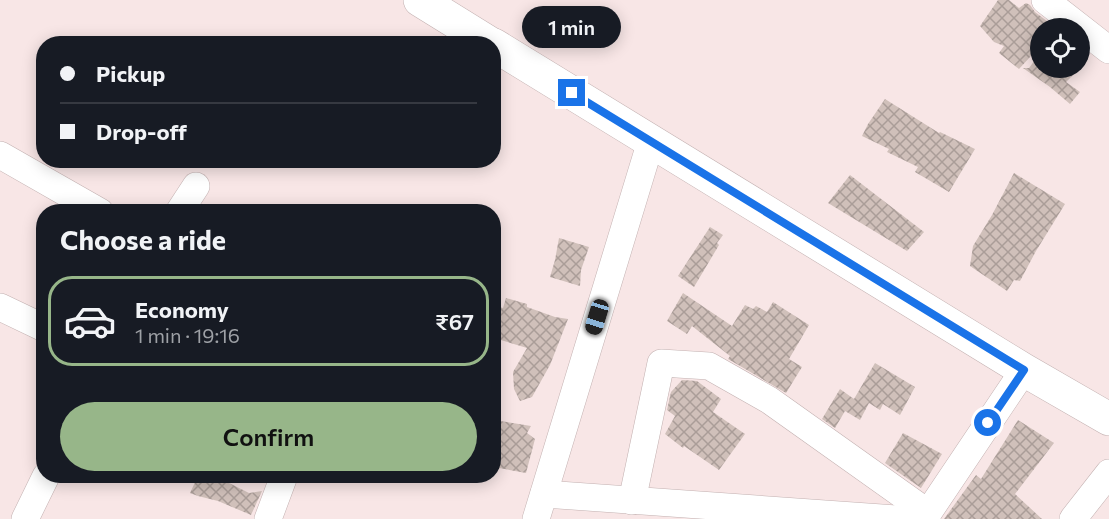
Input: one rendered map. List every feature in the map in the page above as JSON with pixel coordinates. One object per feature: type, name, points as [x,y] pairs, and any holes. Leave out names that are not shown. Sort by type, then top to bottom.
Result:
[{"type":"main road","points":[[420,0],[479,36]]},
{"type":"main road","points":[[501,49],[1024,370],[1109,419]]},
{"type":"street","points":[[1045,0],[1109,50]]},
{"type":"street","points":[[651,141],[540,506],[632,501],[896,519],[928,513],[1024,370]]},
{"type":"street","points":[[0,155],[86,204]]},
{"type":"street","points":[[184,204],[196,186]]},
{"type":"street","points":[[0,307],[36,324]]},
{"type":"street","points":[[632,501],[661,363],[709,366],[770,400],[928,513]]},
{"type":"street","points":[[1073,519],[1109,473]]},
{"type":"street","points":[[25,519],[43,483]]},
{"type":"street","points":[[268,519],[281,483]]},
{"type":"building","points":[[998,0],[1009,0],[1019,8],[1026,3],[1043,18],[1030,18],[1030,57],[1019,69],[999,53],[1004,46],[994,42],[980,26]]},
{"type":"building","points":[[1037,78],[1070,78],[1066,82],[1080,92],[1070,104]]},
{"type":"building","points":[[885,99],[939,133],[975,149],[949,192],[915,172],[918,167],[887,152],[889,149],[862,136]]},
{"type":"building","points":[[1014,173],[1065,204],[1020,281],[1014,280],[1007,291],[970,266],[973,246]]},
{"type":"building","points":[[850,175],[924,232],[907,251],[828,203]]},
{"type":"building","points":[[710,227],[723,235],[694,287],[678,276]]},
{"type":"building","points":[[559,238],[589,247],[581,270],[580,286],[550,277]]},
{"type":"building","points":[[683,293],[732,326],[745,305],[753,309],[756,306],[767,312],[773,302],[809,325],[789,359],[802,367],[786,393],[728,359],[730,356],[692,326],[687,334],[667,321]]},
{"type":"building","points":[[506,298],[527,304],[527,307],[555,317],[568,319],[550,365],[532,397],[520,401],[514,389],[513,372],[527,348],[501,340],[501,307],[503,308]]},
{"type":"building","points":[[875,363],[915,387],[900,415],[883,404],[880,410],[869,403],[860,420],[845,411],[835,428],[822,419],[840,389],[854,399]]},
{"type":"building","points":[[682,380],[697,381],[721,399],[713,412],[745,434],[719,470],[665,434],[675,416],[667,410],[671,392]]},
{"type":"building","points":[[1018,420],[1054,443],[1015,494],[1042,519],[944,519],[976,475],[981,479]]},
{"type":"building","points":[[501,421],[531,426],[527,433],[535,439],[526,473],[501,468]]},
{"type":"building","points":[[903,433],[942,454],[921,488],[885,463]]},
{"type":"building","points":[[195,483],[229,483],[249,493],[262,491],[251,515],[218,501],[190,493]]},
{"type":"route","points":[[572,93],[1024,370],[988,423]]}]
